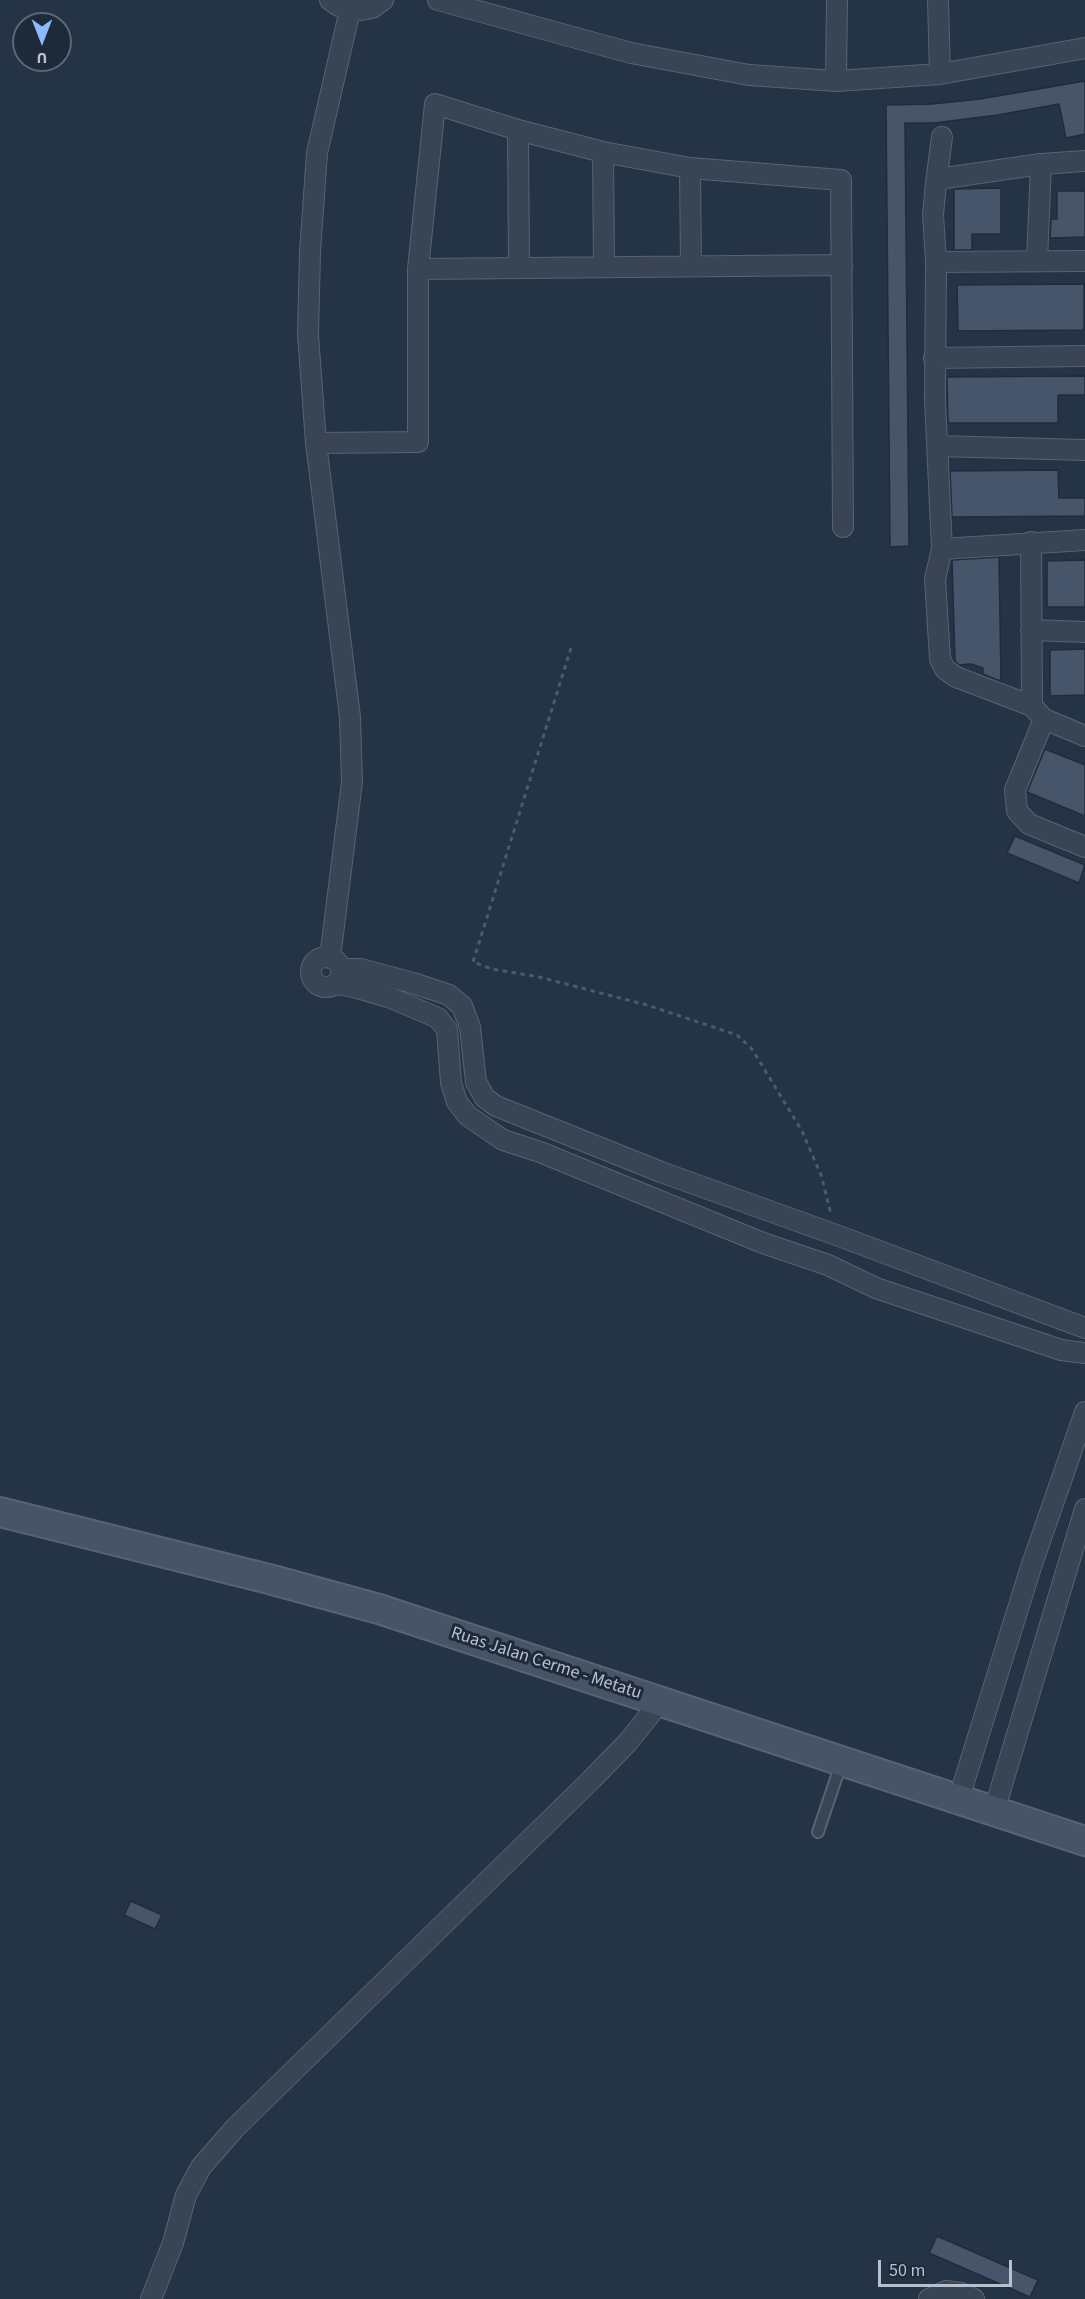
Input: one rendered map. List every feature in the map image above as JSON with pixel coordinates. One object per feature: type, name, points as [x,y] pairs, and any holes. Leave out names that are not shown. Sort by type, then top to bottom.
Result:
[{"type":"main road","name":"Ruas Jalan Cerme - Metatu","points":[[0,1512],[379,1609],[1085,1841]]},
{"type":"street","points":[[330,0],[350,10],[372,8],[383,0]]},
{"type":"street","points":[[438,0],[632,53],[749,75],[836,81],[940,74],[1047,57],[1085,48]]},
{"type":"street","points":[[836,81],[837,0]]},
{"type":"street","points":[[938,0],[940,74]]},
{"type":"street","points":[[335,970],[352,783],[350,717],[316,443],[309,335],[310,252],[316,165],[350,10]]},
{"type":"street","points":[[316,443],[418,442],[418,269],[435,104],[518,130],[603,152],[690,168],[842,180],[843,527]]},
{"type":"street","points":[[518,130],[519,268]]},
{"type":"street","points":[[942,137],[933,214],[936,262],[934,358],[942,549],[935,579],[940,659],[945,669],[956,677],[1079,730]]},
{"type":"street","points":[[603,152],[604,267]]},
{"type":"street","points":[[936,183],[952,176],[1041,164],[1085,161]]},
{"type":"street","points":[[1037,261],[1041,164]]},
{"type":"street","points":[[690,168],[691,266]]},
{"type":"street","points":[[936,262],[1085,261]]},
{"type":"street","points":[[418,269],[842,265]]},
{"type":"street","points":[[934,358],[1085,356]]},
{"type":"street","points":[[937,446],[1085,450]]},
{"type":"street","points":[[942,549],[1085,540]]},
{"type":"street","points":[[1031,542],[1031,630],[1038,713],[1015,790],[1017,811],[1029,824],[1085,847]]},
{"type":"street","points":[[1031,630],[1085,632]]},
{"type":"street","points":[[335,970],[361,969],[449,995],[462,1006],[470,1027],[476,1082],[485,1098],[496,1106],[661,1172],[1085,1328]]},
{"type":"street","points":[[335,970],[354,987],[391,998],[438,1018],[447,1030],[451,1083],[457,1102],[468,1116],[503,1140],[540,1152],[763,1243],[828,1266],[876,1288],[1053,1348],[1085,1353]]},
{"type":"street","points":[[828,1266],[838,1236]]},
{"type":"street","points":[[958,1798],[1031,1567],[1085,1412]]},
{"type":"street","points":[[994,1811],[1085,1509]]},
{"type":"street","points":[[1031,1567],[1064,1575]]},
{"type":"street","points":[[151,2299],[173,2243],[186,2195],[208,2159],[235,2128],[591,1780],[628,1742],[660,1702]]},
{"type":"street","points":[[929,2299],[946,2290],[974,2299]]},
{"type":"lane","points":[[818,1832],[842,1761]]},
{"type":"path","points":[[571,648],[473,962],[492,969],[539,977],[646,1005],[738,1035],[752,1049],[802,1131],[821,1175],[838,1236]]},
{"type":"building","points":[[1085,81],[1085,134],[1066,138],[1059,104],[934,123],[905,123],[909,546],[890,547],[886,105],[932,104],[980,99]]},
{"type":"building","points":[[1001,188],[1001,234],[972,234],[972,250],[954,250],[954,189]]},
{"type":"building","points":[[1057,191],[1085,191],[1085,237],[1050,238],[1051,219],[1057,219]]},
{"type":"building","points":[[1084,284],[1084,330],[958,331],[957,285]]},
{"type":"building","points":[[1085,376],[1085,395],[1058,395],[1058,423],[948,423],[947,377]]},
{"type":"building","points":[[1058,470],[1059,498],[1085,498],[1085,516],[952,517],[950,471]]},
{"type":"building","points":[[999,557],[1001,680],[997,680],[983,674],[983,668],[971,664],[959,665],[955,661],[952,560]]},
{"type":"building","points":[[1085,560],[1085,607],[1047,607],[1047,561]]},
{"type":"building","points":[[1085,649],[1085,695],[1050,696],[1050,650]]},
{"type":"building","points":[[1045,749],[1085,765],[1085,816],[1027,792]]},
{"type":"building","points":[[1015,836],[1085,865],[1079,883],[1007,853]]},
{"type":"building","points":[[131,1901],[162,1915],[155,1929],[124,1915]]},
{"type":"building","points":[[937,2236],[1038,2280],[1030,2297],[929,2253]]}]
